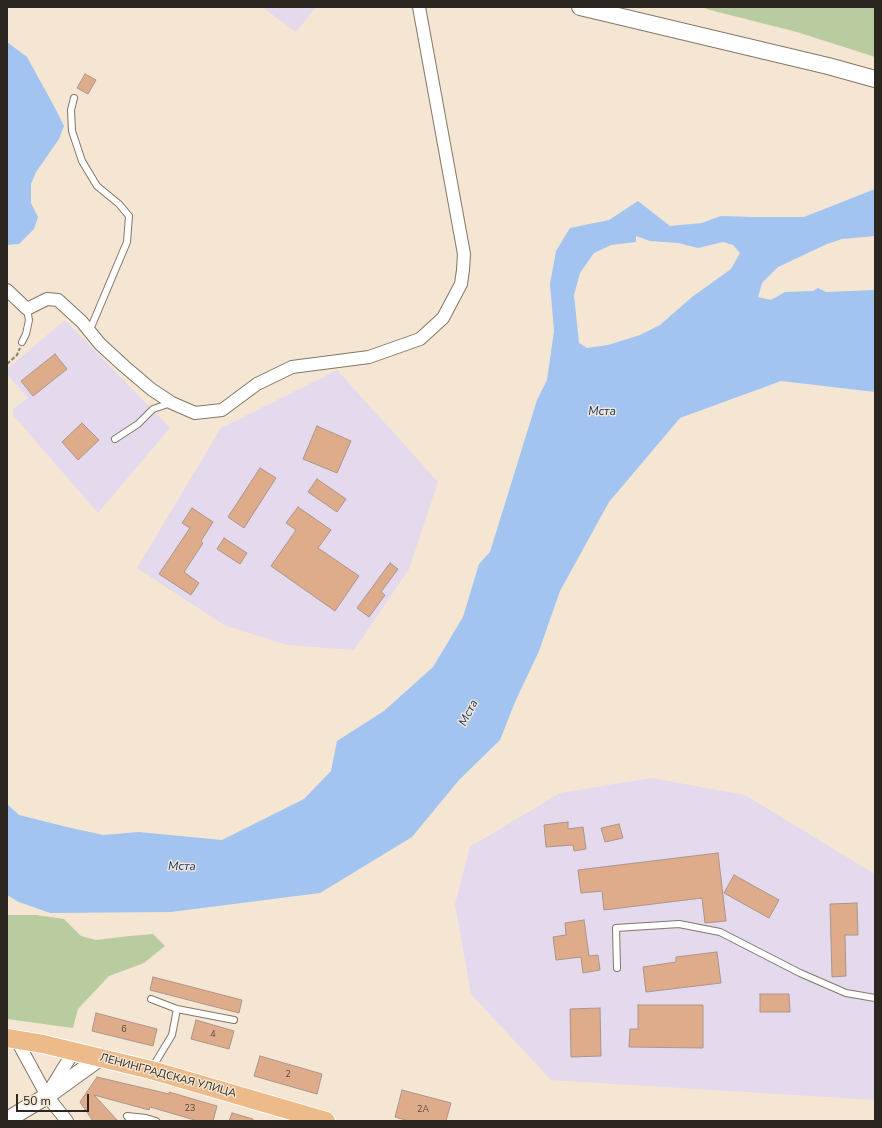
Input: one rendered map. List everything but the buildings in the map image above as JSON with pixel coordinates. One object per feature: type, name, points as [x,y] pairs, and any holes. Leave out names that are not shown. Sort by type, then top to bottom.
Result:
[{"type":"main road","name":"ЛЕНИНГРАДСКАЯ УЛИЦА","points":[[12,1039],[101,1057],[151,1070],[326,1121]]},
{"type":"street","points":[[7,290],[27,309],[47,299],[58,300],[82,322],[100,344],[151,389],[172,403],[195,413],[222,410],[257,384],[292,367],[369,357],[420,339],[443,318],[461,284],[464,254],[419,7]]},
{"type":"street","points":[[580,7],[828,66],[875,79]]},
{"type":"street","points":[[12,1039],[47,1096],[67,1121]]},
{"type":"street","points":[[47,1096],[74,1051]]},
{"type":"street","points":[[7,1120],[47,1096],[101,1057]]},
{"type":"lane","points":[[74,98],[71,110],[72,131],[82,161],[97,186],[119,204],[129,216],[127,242],[89,332]]},
{"type":"lane","points":[[22,342],[26,334],[29,320],[27,309]]},
{"type":"lane","points":[[115,439],[138,424],[153,409],[172,403]]},
{"type":"lane","points":[[617,968],[616,928],[679,924],[720,932],[800,973],[846,993],[875,998]]},
{"type":"lane","points":[[151,999],[177,1009],[234,1020]]},
{"type":"lane","points":[[151,1070],[172,1035],[177,1009]]},
{"type":"lane","points":[[131,1121],[127,1116],[146,1118],[156,1121]]},
{"type":"path","points":[[7,364],[17,355],[22,342]]},
{"type":"shaded area","points":[[262,7],[316,7],[296,32]]},
{"type":"shaded area","points":[[65,320],[170,428],[98,513],[13,415],[13,409],[28,398],[7,374],[7,369]]},
{"type":"shaded area","points":[[337,370],[438,482],[409,569],[354,650],[287,645],[224,625],[137,568],[221,428]]},
{"type":"shaded area","points":[[651,778],[745,795],[875,873],[875,1100],[551,1080],[471,994],[455,904],[470,847],[560,793]]},
{"type":"green space","points":[[702,7],[875,7],[875,57],[797,32]]},
{"type":"green space","points":[[7,915],[36,915],[64,919],[81,936],[96,940],[153,934],[165,946],[144,963],[109,976],[78,1009],[73,1028],[7,1019]]},
{"type":"water","points":[[7,42],[27,57],[64,126],[59,139],[36,172],[31,184],[31,203],[38,217],[34,229],[19,244],[7,245]]},
{"type":"water","name":"Мста","points":[[875,189],[875,236],[842,239],[827,244],[778,267],[762,283],[758,297],[771,300],[785,292],[813,291],[818,288],[826,292],[875,290],[875,392],[781,381],[680,418],[609,502],[560,591],[539,651],[515,702],[500,740],[459,780],[412,837],[320,893],[171,912],[50,913],[19,902],[7,895],[7,804],[19,815],[103,835],[139,832],[222,840],[304,799],[331,771],[337,741],[384,711],[433,667],[463,617],[479,564],[490,552],[537,400],[547,380],[554,331],[550,284],[556,251],[570,228],[609,220],[638,201],[670,226],[702,223],[721,216],[804,217]],"holes":[[[636,236],[650,241],[678,243],[698,248],[723,242],[733,245],[740,253],[731,269],[692,297],[660,325],[640,335],[608,345],[587,348],[579,343],[574,295],[580,273],[594,253],[611,245],[636,242]]]}]
